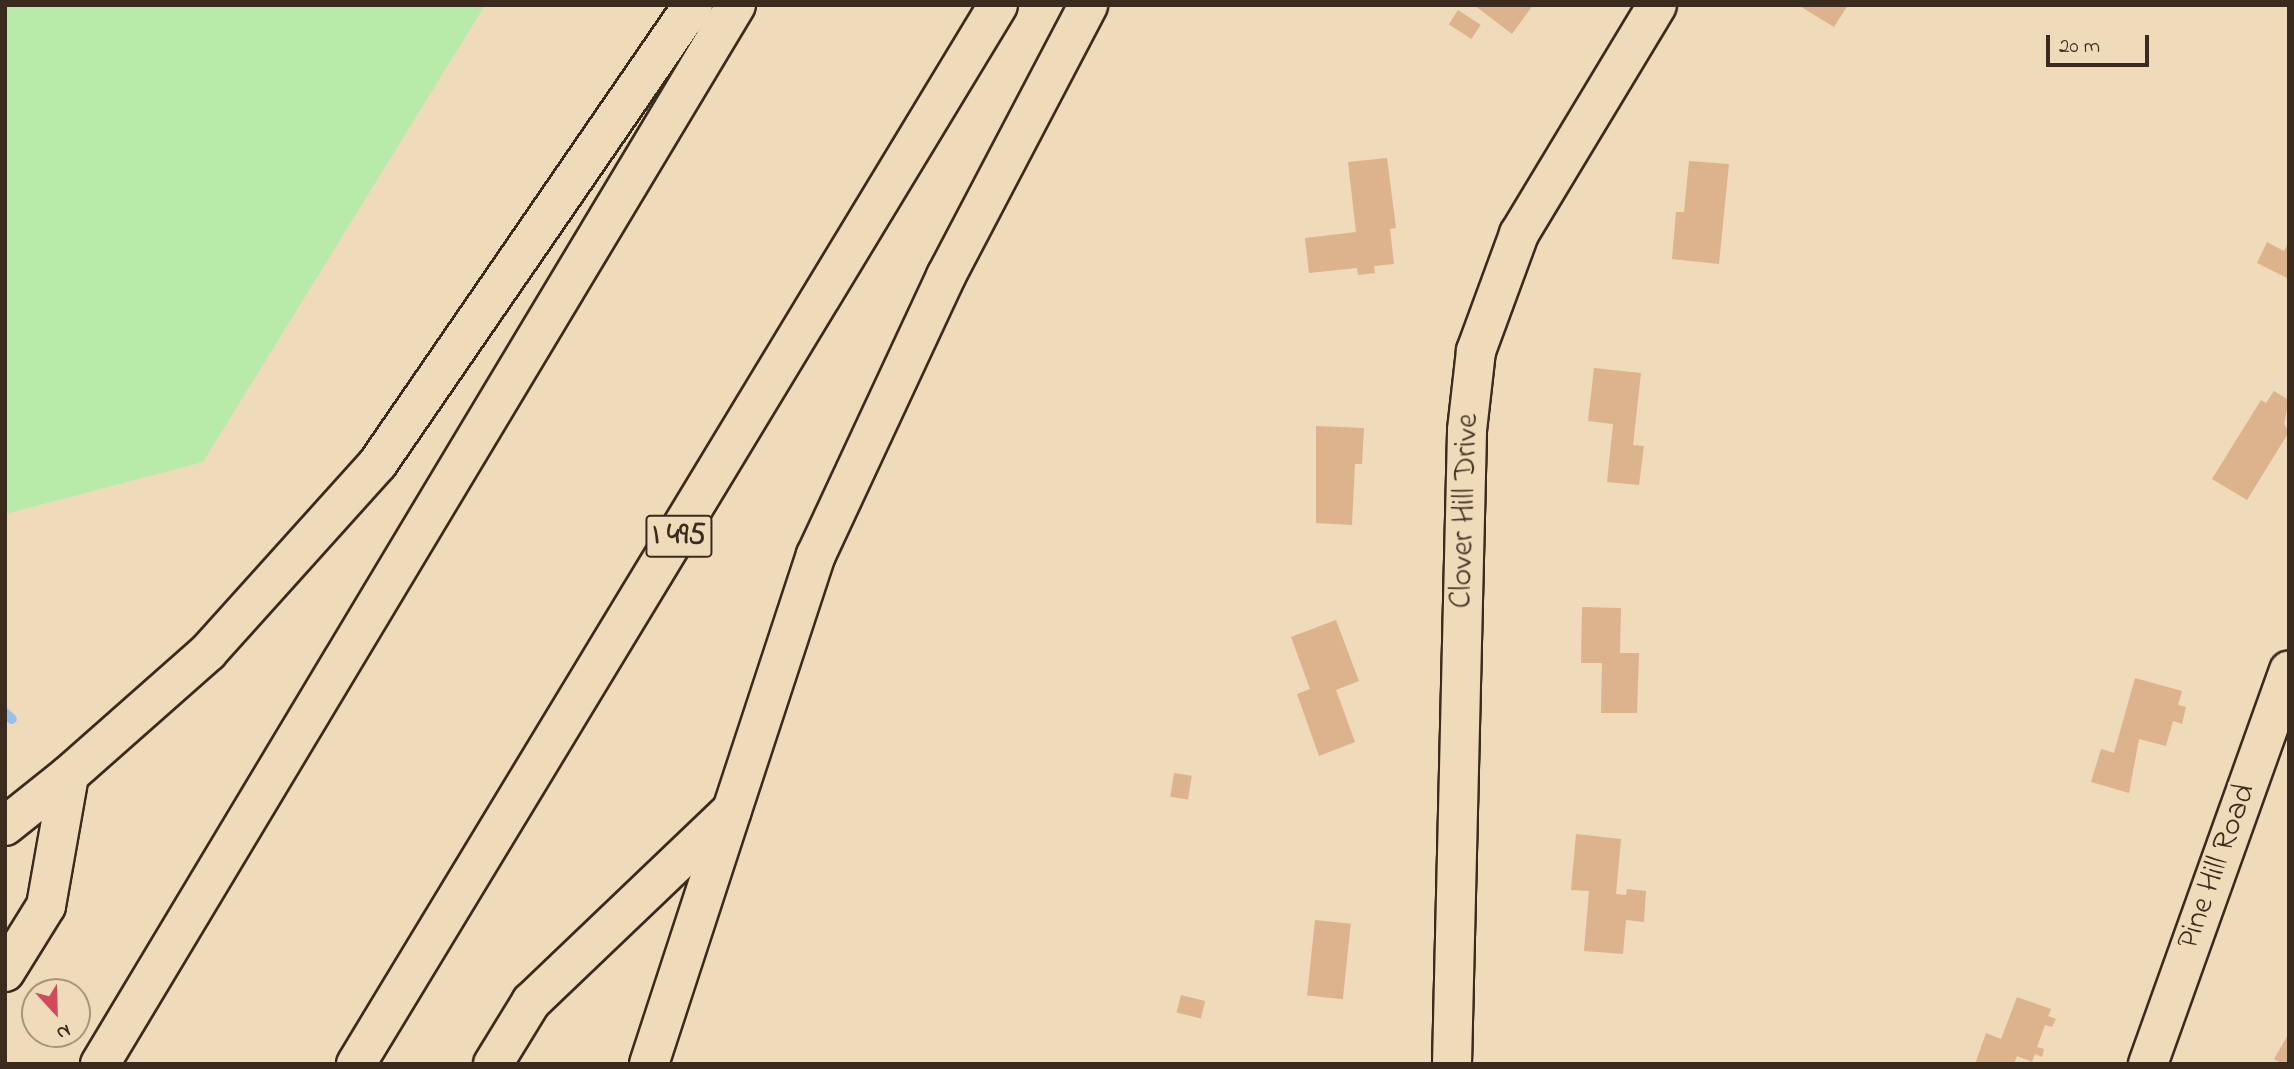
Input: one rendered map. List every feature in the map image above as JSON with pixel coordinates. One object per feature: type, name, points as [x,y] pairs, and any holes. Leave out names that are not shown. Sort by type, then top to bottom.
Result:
[{"type":"main road","points":[[5,826],[69,775],[208,652],[378,463],[693,5]]},
{"type":"main road","points":[[100,1064],[736,5]]},
{"type":"main road","name":"I 495","points":[[356,1064],[998,5]]},
{"type":"main road","points":[[649,1064],[816,555],[946,276],[1088,5]]},
{"type":"main road","name":"Clover Hill Drive","points":[[1452,1064],[1467,430],[1476,351],[1519,234],[1657,5]]},
{"type":"main road","name":"Pine Hill Road","points":[[2148,1064],[2289,670]]},
{"type":"main road","points":[[5,972],[46,906],[69,775]]},
{"type":"main road","points":[[493,1064],[531,1002],[732,810]]},
{"type":"green space","points":[[5,5],[485,5],[203,462],[5,514]]},
{"type":"building","points":[[1474,5],[1533,5],[1512,34]]},
{"type":"building","points":[[1798,5],[1848,5],[1834,27]]},
{"type":"building","points":[[1458,10],[1481,25],[1471,39],[1449,24]]},
{"type":"building","points":[[1387,158],[1396,228],[1390,229],[1394,264],[1374,266],[1375,273],[1358,275],[1357,268],[1309,273],[1305,238],[1356,232],[1348,162]]},
{"type":"building","points":[[1689,161],[1729,164],[1719,264],[1672,259],[1676,212],[1684,212]]},
{"type":"building","points":[[2289,241],[2289,279],[2257,263],[2267,242],[2284,251]]},
{"type":"building","points":[[1594,368],[1641,373],[1633,445],[1644,446],[1639,485],[1607,482],[1613,424],[1588,421]]},
{"type":"building","points":[[2274,391],[2289,400],[2284,424],[2289,432],[2247,500],[2212,479],[2261,400],[2266,403]]},
{"type":"building","points":[[1316,426],[1364,428],[1362,464],[1355,464],[1352,525],[1316,523]]},
{"type":"building","points":[[1582,607],[1621,608],[1620,653],[1639,653],[1637,713],[1601,713],[1602,663],[1581,663]]},
{"type":"building","points":[[1336,620],[1359,681],[1336,690],[1355,742],[1319,756],[1297,694],[1310,689],[1291,637]]},
{"type":"building","points":[[2135,678],[2182,691],[2178,705],[2186,707],[2182,724],[2173,721],[2166,746],[2139,739],[2129,793],[2091,782],[2101,749],[2114,753]]},
{"type":"building","points":[[1174,773],[1192,776],[1188,800],[1170,797]]},
{"type":"building","points":[[1576,834],[1621,839],[1616,894],[1626,895],[1627,889],[1646,891],[1644,922],[1626,920],[1623,954],[1584,951],[1589,891],[1571,890]]},
{"type":"building","points":[[1315,920],[1351,924],[1343,999],[1307,996]]},
{"type":"building","points":[[1181,995],[1205,1001],[1201,1019],[1177,1012]]},
{"type":"building","points":[[2017,997],[2051,1009],[2048,1016],[2056,1019],[2052,1027],[2045,1025],[2037,1047],[2044,1049],[2042,1057],[2035,1054],[2032,1062],[2017,1056],[2014,1064],[1975,1064],[1986,1033],[2001,1039]]},
{"type":"building","points":[[2289,1033],[2289,1064],[2282,1064],[2274,1059]]},
{"type":"waterway","points":[[5,713],[12,719]]}]
